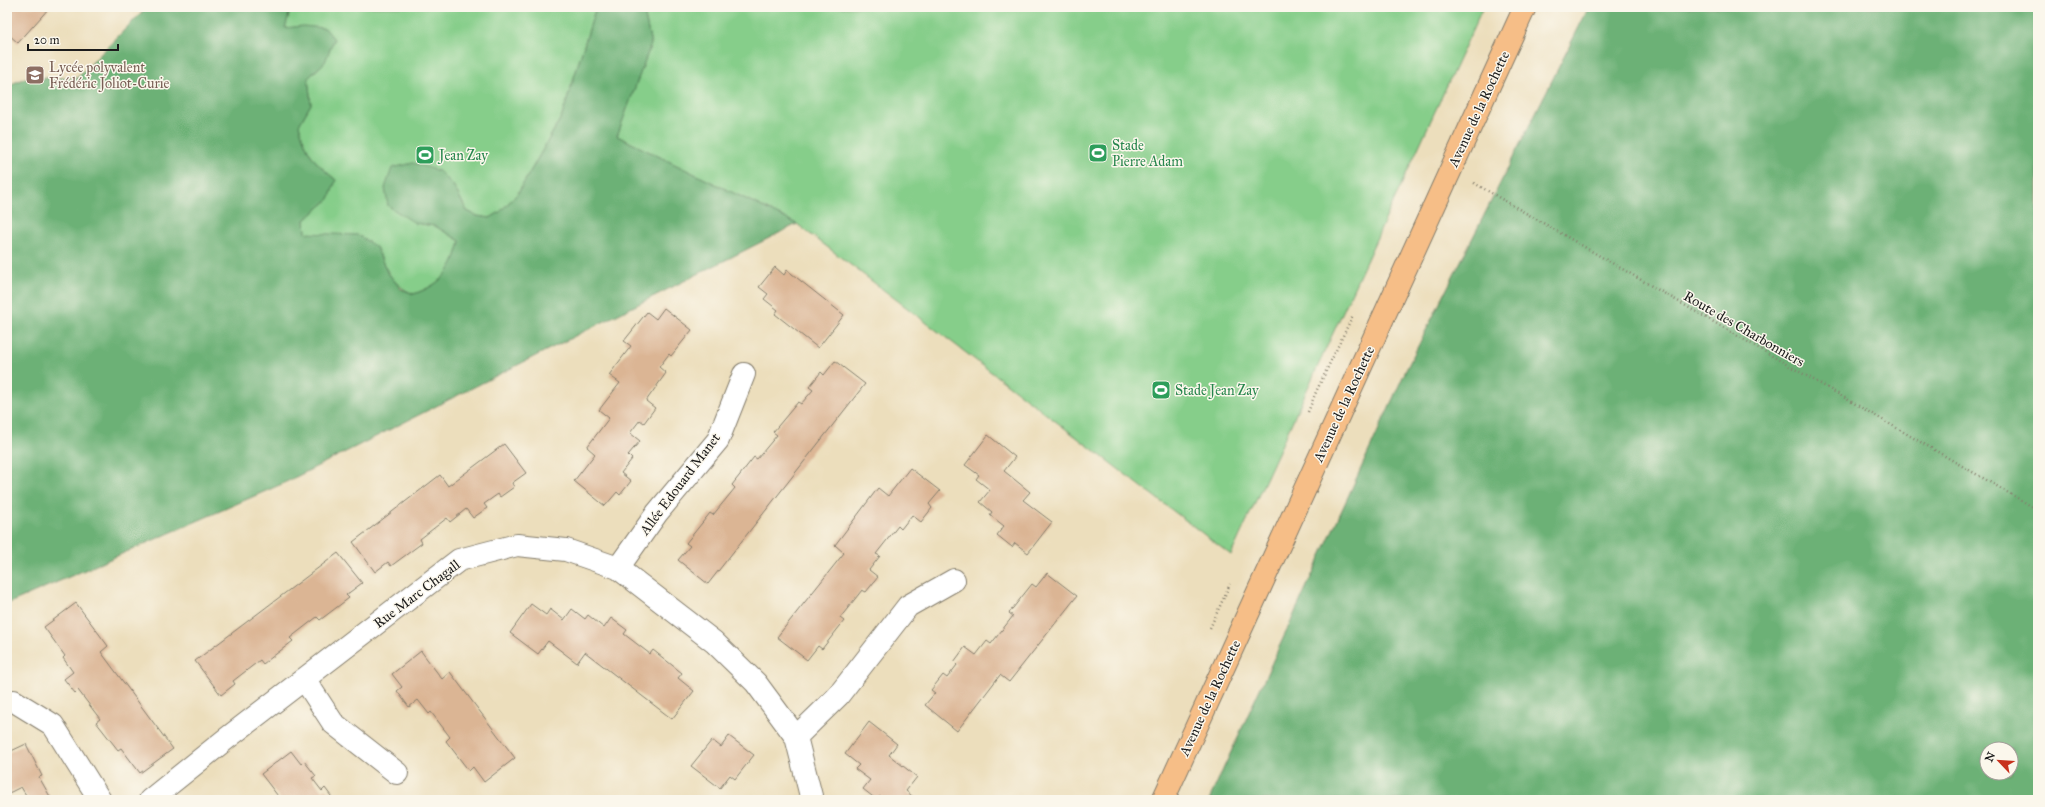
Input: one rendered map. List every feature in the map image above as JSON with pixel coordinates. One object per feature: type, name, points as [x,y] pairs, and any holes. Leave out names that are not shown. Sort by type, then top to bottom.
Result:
[{"type":"main road","name":"Avenue de la Rochette","points":[[1163,800],[1525,7]]},
{"type":"street","name":"Allée Edouard Manet","points":[[618,568],[657,513],[718,440],[744,374]]},
{"type":"street","name":"Rue Marc Chagall","points":[[150,800],[226,739],[459,560],[518,545],[566,550],[618,568],[714,642],[756,683],[796,737],[812,800]]},
{"type":"street","points":[[796,737],[838,696],[908,606],[954,580]]},
{"type":"street","points":[[304,680],[333,723],[397,773]]},
{"type":"street","points":[[14,701],[53,725],[100,800]]},
{"type":"path","name":"Route des Charbonniers","points":[[1468,180],[2038,510]]},
{"type":"green space","points":[[147,7],[293,7],[290,11],[285,28],[303,26],[325,28],[334,39],[325,62],[308,78],[311,104],[299,125],[308,150],[316,162],[336,180],[329,199],[305,220],[306,233],[358,235],[376,247],[387,272],[401,289],[414,294],[432,286],[445,275],[454,260],[460,241],[435,226],[415,223],[388,206],[385,188],[392,168],[413,163],[439,171],[453,185],[467,211],[477,216],[490,218],[500,212],[518,193],[562,116],[596,7],[643,7],[651,44],[617,136],[797,224],[282,484],[7,604],[7,86],[25,78],[77,78]]},
{"type":"green space","name":"Jean Zay","points":[[293,7],[596,7],[562,116],[518,193],[500,212],[490,218],[477,216],[467,211],[453,185],[439,171],[415,223],[435,226],[460,241],[454,260],[446,275],[424,290],[414,294],[400,286],[390,275],[376,247],[328,235],[306,234],[305,220],[329,199],[336,180],[316,162],[308,150],[299,125],[311,104],[308,78],[325,62],[285,28],[290,11]]},
{"type":"green space","name":"Stade Jean Zay","points":[[643,7],[1483,7],[1231,555],[797,224],[617,136],[651,44]]},
{"type":"green space","points":[[1589,7],[2038,7],[2038,800],[1209,800],[1406,370]]},
{"type":"building","points":[[7,7],[50,7],[18,43],[7,33]]},
{"type":"building","points":[[775,267],[784,275],[787,270],[844,315],[818,348],[775,314],[778,310],[764,299],[768,294],[759,287]]},
{"type":"building","points":[[664,308],[692,330],[671,356],[669,354],[659,367],[666,373],[646,401],[655,408],[644,423],[640,420],[630,433],[640,441],[628,455],[632,459],[621,473],[631,481],[620,495],[617,492],[605,506],[574,481],[595,454],[587,447],[609,418],[599,410],[620,383],[609,375],[631,346],[624,341],[647,312],[656,319]]},
{"type":"building","points":[[835,361],[865,384],[708,584],[678,560],[690,546],[686,543],[710,513],[713,515],[735,488],[732,485],[754,457],[757,459],[777,435],[773,432],[798,402],[801,404],[813,390],[809,387],[821,372],[824,375]]},
{"type":"building","points":[[988,435],[1015,457],[1004,471],[1030,492],[1023,500],[1052,522],[1028,553],[1015,543],[1012,547],[997,535],[1004,526],[990,515],[992,512],[980,502],[990,490],[976,479],[979,475],[965,465]]},
{"type":"building","points":[[504,444],[526,473],[512,483],[514,487],[500,497],[498,494],[484,504],[487,508],[473,518],[466,509],[450,522],[447,518],[420,539],[422,543],[391,566],[388,562],[375,572],[353,542],[440,475],[448,486]]},
{"type":"building","points":[[910,468],[940,491],[929,504],[932,508],[921,522],[912,515],[901,529],[898,526],[876,554],[880,556],[869,570],[878,577],[866,592],[862,590],[840,618],[844,621],[822,649],[818,646],[807,660],[777,637],[844,553],[835,545],[878,488],[888,496]]},
{"type":"building","points":[[338,553],[362,583],[346,595],[349,598],[320,620],[317,617],[290,638],[293,641],[263,664],[260,660],[233,681],[235,684],[221,695],[195,661]]},
{"type":"building","points":[[1047,573],[1077,596],[1009,682],[1000,675],[957,731],[925,705],[935,693],[931,690],[943,675],[947,678],[957,665],[954,662],[965,647],[976,655],[987,641],[991,644],[1013,616],[1009,613],[1032,584],[1036,587]]},
{"type":"building","points":[[76,603],[108,646],[101,652],[173,749],[140,773],[121,748],[118,750],[96,722],[100,719],[78,690],[75,693],[64,679],[73,672],[63,658],[65,656],[44,627]]},
{"type":"building","points":[[531,604],[546,615],[550,609],[564,620],[572,609],[585,619],[588,615],[604,628],[611,618],[627,630],[624,634],[650,654],[653,650],[682,673],[678,678],[694,691],[672,719],[585,652],[577,663],[548,641],[538,654],[510,633]]},
{"type":"building","points":[[421,651],[442,679],[450,672],[515,758],[484,782],[473,767],[469,771],[446,741],[450,737],[431,712],[429,714],[418,700],[409,707],[397,691],[402,687],[392,674]]},
{"type":"building","points":[[869,722],[897,744],[889,755],[917,777],[906,791],[917,800],[885,800],[880,796],[877,800],[863,789],[870,780],[855,769],[859,765],[845,754]]},
{"type":"building","points":[[729,736],[754,755],[735,779],[730,775],[720,788],[691,766],[712,740],[721,747]]},
{"type":"building","points":[[26,744],[42,776],[39,777],[52,800],[29,800],[21,787],[9,793],[7,790],[7,753]]},
{"type":"building","points":[[291,751],[301,764],[304,761],[316,776],[312,778],[322,791],[325,788],[334,800],[281,800],[261,774]]},
{"type":"place","name":"Lycée polyvalent Frédéric Joliot-Curie","points":[[35,75]]},
{"type":"place","name":"Stade Pierre Adam","points":[[1098,153]]},
{"type":"place","name":"Jean Zay","points":[[425,155]]},
{"type":"place","name":"Stade Jean Zay","points":[[1161,390]]}]
